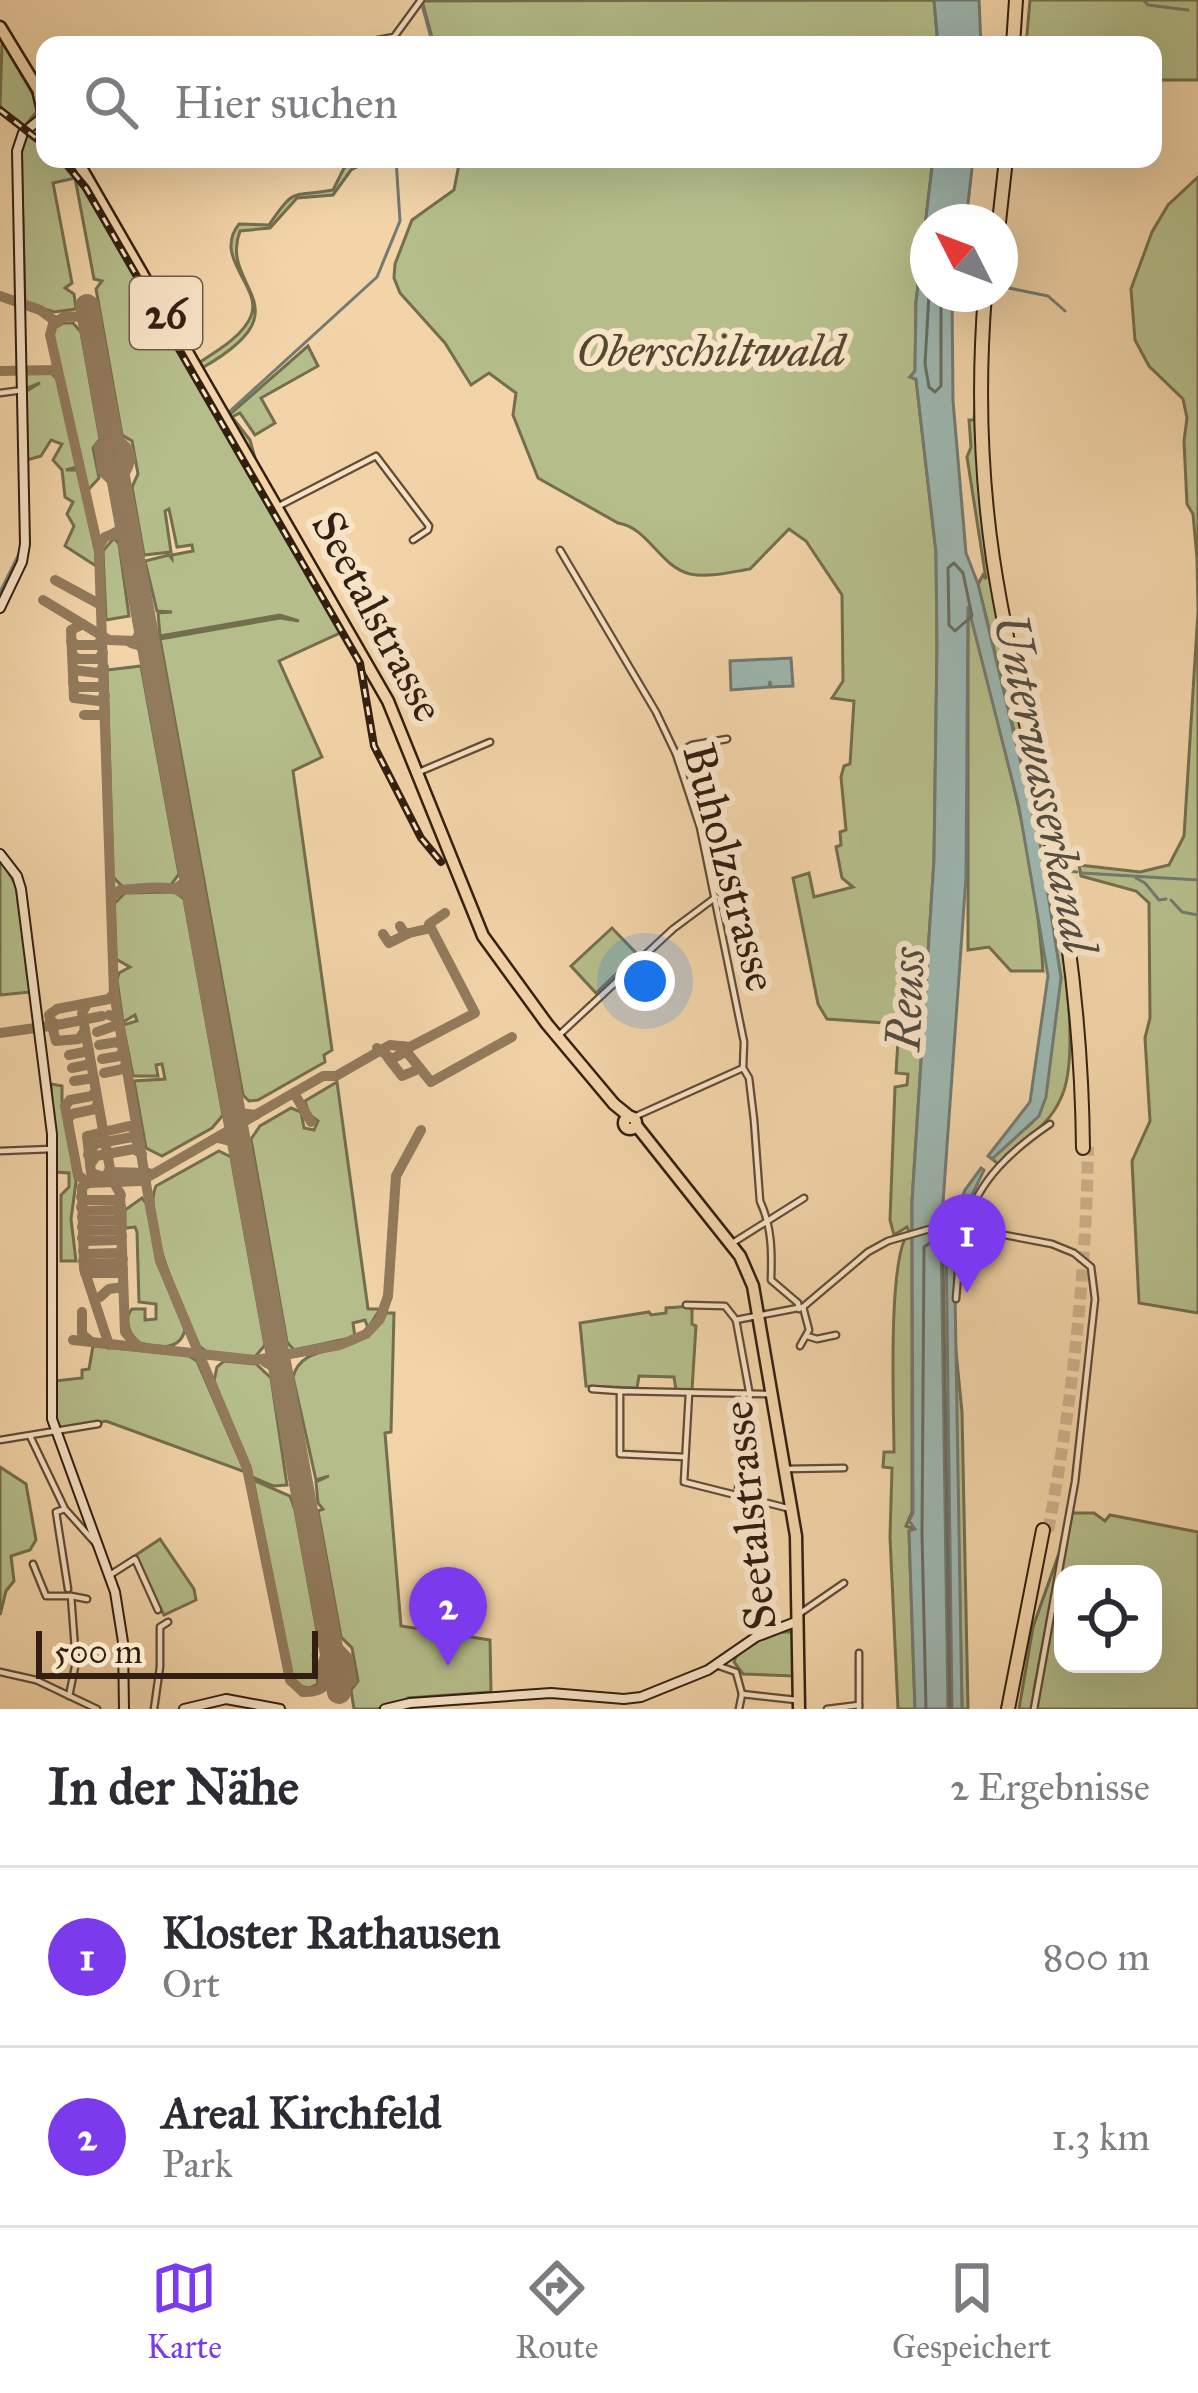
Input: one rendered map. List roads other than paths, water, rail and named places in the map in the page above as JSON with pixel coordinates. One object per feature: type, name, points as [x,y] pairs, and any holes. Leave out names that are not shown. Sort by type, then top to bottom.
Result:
[{"type":"highway","points":[[1017,36],[1020,0]]},
{"type":"highway","points":[[998,204],[1002,168]]},
{"type":"highway","points":[[987,312],[981,427],[988,522],[1064,919],[1086,1148]]},
{"type":"highway","points":[[1011,1709],[1046,1531]]},
{"type":"main road","points":[[0,27],[36,95]]},
{"type":"main road","points":[[0,608],[24,555],[26,530],[17,151],[22,134],[36,117]]},
{"type":"main road","name":"Seetalstrasse","points":[[81,168],[388,700],[479,930],[557,1036],[731,1244],[748,1272],[792,1510],[799,1705]]},
{"type":"main road","points":[[0,854],[21,889],[52,1149],[51,1405],[55,1432],[110,1575],[123,1642],[124,1709]]},
{"type":"main road","points":[[385,1709],[408,1703],[550,1693],[627,1699],[716,1666],[756,1637],[798,1617]]},
{"type":"main road","points":[[184,1709],[226,1704],[280,1709]]},
{"type":"street","points":[[395,36],[420,1]]},
{"type":"street","points":[[0,393],[22,390]]},
{"type":"street","points":[[279,506],[376,456],[429,526],[413,540]]},
{"type":"street","name":"Buholzstrasse","points":[[560,550],[676,754],[700,827],[744,1042],[760,1202],[773,1256],[771,1280],[801,1308]]},
{"type":"street","points":[[676,754],[692,745],[727,739]]},
{"type":"street","points":[[419,772],[490,742]]},
{"type":"street","points":[[557,1036],[673,928],[716,897]]},
{"type":"street","points":[[632,1123],[648,1110],[743,1068]]},
{"type":"street","points":[[956,1299],[956,1225],[1017,1147],[1050,1124]]},
{"type":"street","points":[[0,1150],[52,1149]]},
{"type":"street","points":[[731,1244],[804,1198]]},
{"type":"street","points":[[736,1320],[801,1308],[852,1262],[901,1238],[956,1225],[1063,1247],[1091,1267],[1096,1284],[1075,1482],[1034,1709]]},
{"type":"street","points":[[686,1305],[725,1306],[736,1320],[747,1396],[738,1494]]},
{"type":"street","points":[[800,1346],[809,1328],[801,1308]]},
{"type":"street","points":[[807,1336],[836,1335]]},
{"type":"street","points":[[592,1389],[773,1393]]},
{"type":"street","points":[[620,1391],[620,1454],[685,1457]]},
{"type":"street","points":[[688,1393],[688,1484],[792,1510]]},
{"type":"street","points":[[0,1440],[98,1424]]},
{"type":"street","points":[[30,1436],[65,1509],[99,1546]]},
{"type":"street","points":[[786,1468],[844,1468]]},
{"type":"street","points":[[65,1509],[57,1511],[54,1519],[70,1593],[76,1662],[69,1696]]},
{"type":"street","points":[[110,1575],[135,1559],[158,1610]]},
{"type":"street","points":[[33,1564],[46,1596],[70,1593],[87,1598]]},
{"type":"street","points":[[798,1617],[844,1583]]},
{"type":"street","points":[[154,1709],[160,1628],[168,1622]]},
{"type":"street","points":[[827,1709],[860,1707],[859,1653]]},
{"type":"street","points":[[730,1656],[731,1668]]},
{"type":"street","points":[[716,1666],[731,1668],[738,1675],[739,1709]]},
{"type":"street","points":[[0,1672],[26,1677],[97,1709]]},
{"type":"street","points":[[742,1694],[799,1705]]},
{"type":"street","points":[[775,1709],[776,1698]]},
{"type":"water","points":[[934,0],[979,0],[981,36],[937,36]]},
{"type":"water","points":[[932,168],[972,168],[968,204],[928,204]]},
{"type":"water","points":[[916,312],[952,312],[953,401],[966,553],[978,584],[1040,843],[1061,978],[1046,1097],[1039,1116],[992,1159],[988,1156],[1030,1102],[1048,976],[1019,807],[968,606],[966,877],[941,1231],[948,1709],[915,1709],[909,1531],[915,1529],[909,1521],[913,1513],[912,1202],[934,860],[937,647],[936,552],[916,379],[910,377],[915,371]]},
{"type":"water","points":[[791,658],[793,686],[771,687],[770,681],[769,687],[731,690],[730,661]]},
{"type":"water","points":[[981,1168],[954,1233],[962,1709],[952,1709],[946,1237],[965,1190]]},
{"type":"waterway","points":[[1143,0],[1148,5],[1188,10]]},
{"type":"waterway","points":[[421,1],[431,36]]},
{"type":"waterway","points":[[229,412],[377,277],[400,221],[397,168]]},
{"type":"waterway","points":[[1018,290],[1048,296],[1065,311]]},
{"type":"waterway","points":[[0,592],[21,550]]},
{"type":"waterway","name":"Unterwasserkanal","points":[[1068,871],[1077,872]]},
{"type":"waterway","name":"Unterwasserkanal","points":[[1082,873],[1198,880]]},
{"type":"waterway","points":[[1136,878],[1159,900],[1166,899]]},
{"type":"waterway","points":[[1171,900],[1182,912],[1198,915]]},
{"type":"tunnel","points":[[1048,1531],[1076,1340],[1088,1147]]},
{"type":"railway","points":[[0,110],[36,138]]},
{"type":"railway","points":[[69,168],[86,188],[360,663],[374,746],[421,838],[441,862]]},
{"type":"place","name":"Kloster Rathausen","points":[[967,1293]]},
{"type":"place","name":"Areal Kirchfeld","points":[[448,1666]]},
{"type":"park label","name":"Oberschiltwald","points":[[711,350]]},
{"type":"water label","name":"Reuss","points":[[905,999]]}]
